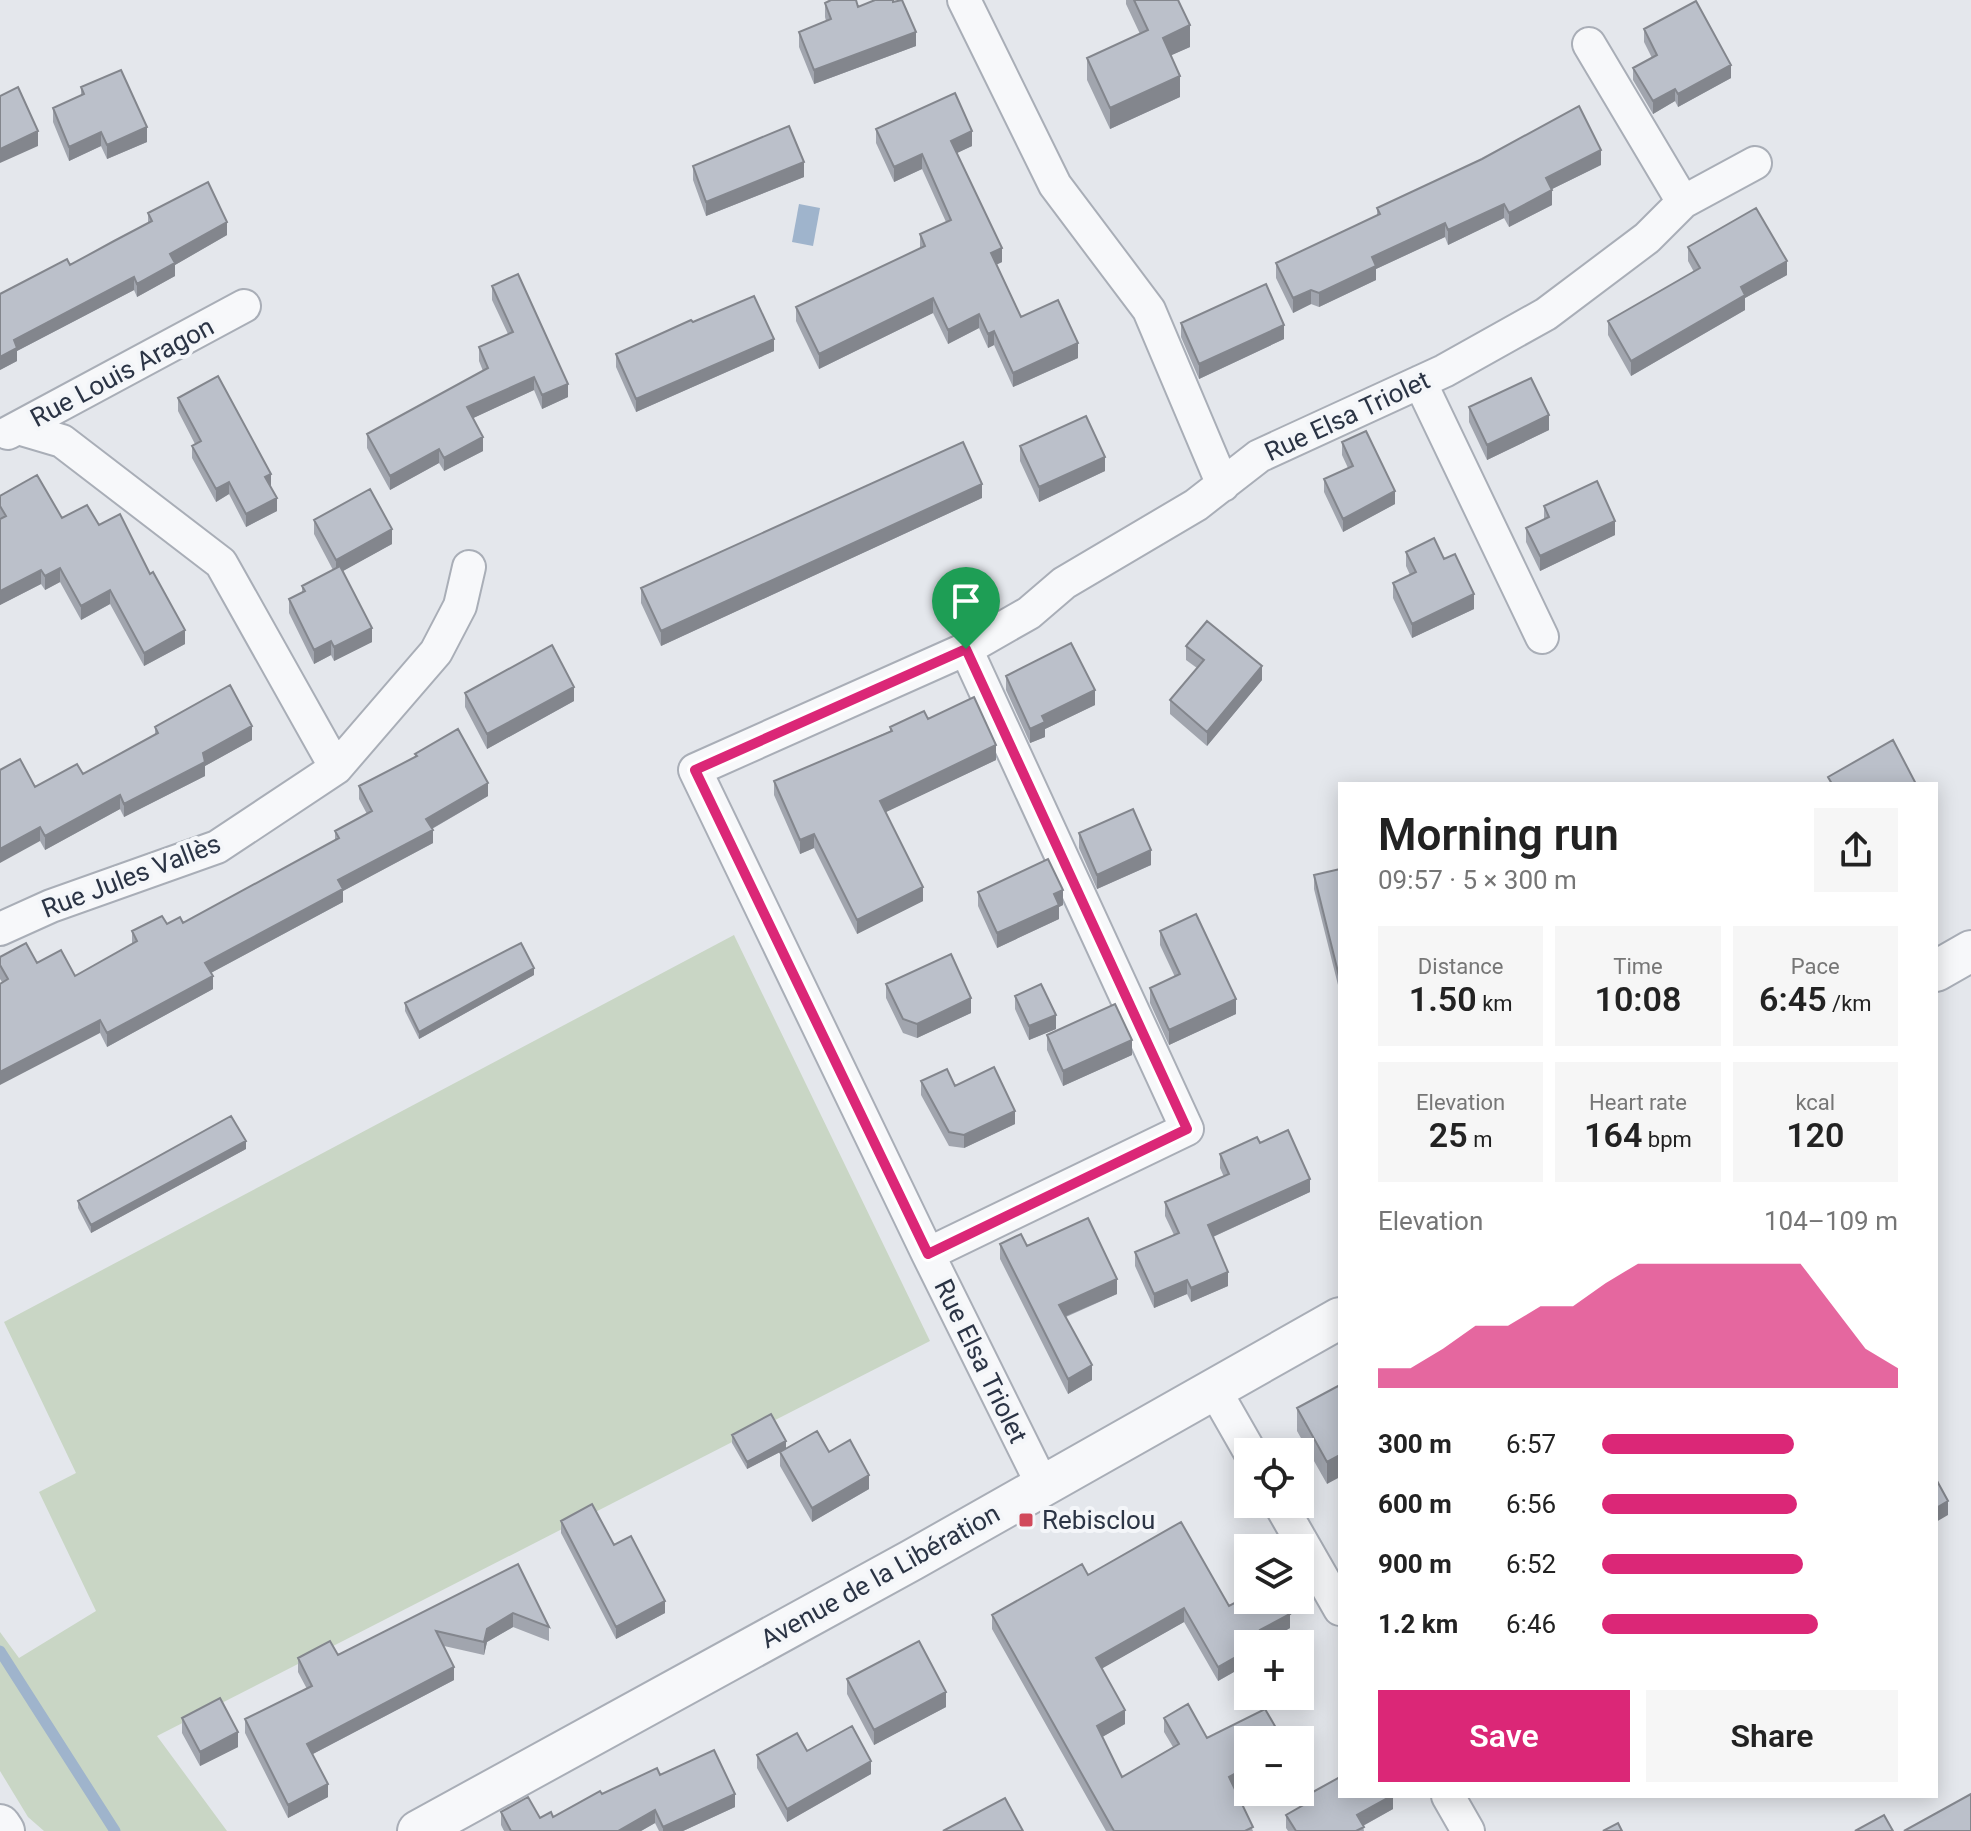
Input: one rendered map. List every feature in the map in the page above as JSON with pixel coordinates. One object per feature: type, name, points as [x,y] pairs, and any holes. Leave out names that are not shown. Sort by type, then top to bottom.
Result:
[{"type":"street","points":[[964,0],[1055,185],[1149,310],[1223,485]]},
{"type":"street","points":[[1589,44],[1683,202]]},
{"type":"street","name":"Rue Elsa Triolet","points":[[1042,1484],[695,770],[966,649],[1029,613],[1064,583],[1196,505],[1259,456],[1420,382],[1546,314],[1647,238],[1683,202],[1755,163]]},
{"type":"street","name":"Rue Louis Aragon","points":[[9,432],[244,306]]},
{"type":"street","points":[[1420,382],[1542,637]]},
{"type":"street","points":[[9,432],[62,441],[221,563],[336,768]]},
{"type":"street","name":"Rue Jules Vallès","points":[[0,929],[51,906],[217,847],[336,768],[436,652],[460,606],[469,567]]},
{"type":"street","points":[[928,1254],[1187,1129],[966,649]]},
{"type":"street","points":[[1938,970],[1971,951]]},
{"type":"street","name":"Avenue de la Libération","points":[[418,1831],[912,1560],[1338,1319]]},
{"type":"street","points":[[1214,1389],[1242,1438]]},
{"type":"street","points":[[1288,1518],[1338,1606]]},
{"type":"street","points":[[1449,1798],[1468,1831]]},
{"type":"street","points":[[0,1825],[4,1831]]},
{"type":"green space","points":[[734,935],[930,1341],[157,1736],[227,1831],[44,1831],[28,1817],[0,1771],[0,1632],[19,1658],[96,1611],[39,1492],[76,1473],[4,1322]]},
{"type":"water","points":[[799,204],[820,208],[813,246],[792,242]]},
{"type":"building","points":[[831,0],[856,0],[858,7],[875,0],[902,0],[916,32],[814,70],[799,32],[831,19],[825,3]]},
{"type":"building","points":[[1134,0],[1178,0],[1190,25],[1163,38],[1180,76],[1110,108],[1087,58],[1148,30]]},
{"type":"building","points":[[1696,1],[1731,65],[1678,94],[1675,89],[1653,101],[1633,68],[1657,55],[1644,29]]},
{"type":"building","points":[[121,70],[147,127],[107,145],[101,132],[69,147],[53,108],[84,94],[81,87]]},
{"type":"building","points":[[18,87],[38,131],[0,149],[0,96]]},
{"type":"building","points":[[955,93],[972,131],[951,141],[1002,248],[991,253],[1021,317],[1058,300],[1078,343],[1013,373],[994,331],[988,334],[979,314],[948,330],[933,298],[819,354],[796,307],[925,246],[920,234],[951,220],[922,154],[894,167],[876,129]]},
{"type":"building","points":[[1579,106],[1601,150],[1546,178],[1552,190],[1509,213],[1504,204],[1448,230],[1445,223],[1372,257],[1376,266],[1319,293],[1311,290],[1293,298],[1276,263],[1380,214],[1377,208],[1482,159]]},
{"type":"building","points":[[789,126],[804,162],[706,202],[693,166]]},
{"type":"building","points":[[208,182],[227,222],[170,254],[175,263],[137,284],[134,277],[14,340],[17,348],[0,357],[0,294],[67,259],[70,265],[152,221],[148,213]]},
{"type":"building","points":[[1756,208],[1787,261],[1741,287],[1745,295],[1631,361],[1608,321],[1700,268],[1688,247]]},
{"type":"building","points":[[518,274],[568,384],[542,395],[534,377],[467,407],[483,437],[444,458],[439,449],[390,476],[367,434],[488,368],[479,347],[513,332],[492,286]]},
{"type":"building","points":[[1266,284],[1284,325],[1199,364],[1181,323]]},
{"type":"building","points":[[754,296],[774,339],[636,399],[616,354]]},
{"type":"building","points":[[218,376],[271,474],[265,477],[277,498],[246,514],[229,482],[216,489],[192,446],[201,441],[178,398]]},
{"type":"building","points":[[1531,378],[1549,415],[1487,445],[1469,407]]},
{"type":"building","points":[[1086,416],[1105,457],[1039,487],[1020,446]]},
{"type":"building","points":[[1366,431],[1395,491],[1343,519],[1324,479],[1353,466],[1342,442]]},
{"type":"building","points":[[963,442],[982,484],[661,631],[641,588]]},
{"type":"building","points":[[37,475],[62,518],[87,505],[99,525],[120,514],[150,574],[153,572],[185,630],[144,653],[110,590],[81,606],[60,568],[45,576],[41,570],[0,591],[0,519],[6,516],[0,506],[0,496]]},
{"type":"building","points":[[1597,481],[1615,521],[1540,556],[1526,528],[1549,517],[1544,506]]},
{"type":"building","points":[[370,489],[392,529],[336,560],[314,520]]},
{"type":"building","points":[[1434,538],[1444,559],[1455,554],[1474,594],[1412,624],[1393,583],[1416,572],[1406,552]]},
{"type":"building","points":[[340,566],[372,628],[334,647],[331,641],[314,650],[289,599],[305,591],[302,586]]},
{"type":"building","points":[[1207,621],[1262,666],[1207,732],[1170,700],[1204,660],[1186,646]]},
{"type":"building","points":[[1071,643],[1095,690],[1042,716],[1045,722],[1030,729],[1006,676]]},
{"type":"building","points":[[552,645],[574,687],[487,734],[465,693]]},
{"type":"building","points":[[230,685],[252,726],[203,753],[205,762],[124,804],[120,795],[45,836],[40,827],[0,849],[0,770],[20,759],[35,787],[77,764],[83,774],[158,733],[155,727]]},
{"type":"building","points":[[974,697],[996,745],[880,801],[923,887],[857,920],[814,834],[800,840],[774,781],[892,731],[890,727],[924,711],[928,719]]},
{"type":"building","points":[[458,729],[488,783],[426,819],[433,830],[338,880],[343,889],[205,963],[213,976],[107,1033],[100,1020],[0,1072],[0,984],[8,979],[0,965],[0,957],[26,943],[37,963],[61,950],[75,976],[137,941],[132,931],[162,916],[167,924],[180,917],[183,923],[339,838],[335,831],[372,811],[359,786],[417,756],[415,754]]},
{"type":"building","points":[[1893,740],[1915,782],[1831,782],[1828,777]]},
{"type":"building","points":[[1133,809],[1151,850],[1097,875],[1079,833]]},
{"type":"building","points":[[1048,859],[1063,890],[1054,894],[1059,905],[997,933],[978,892]]},
{"type":"building","points":[[1338,869],[1338,972],[1314,875]]},
{"type":"building","points":[[1196,914],[1236,999],[1169,1030],[1150,988],[1180,974],[1160,931]]},
{"type":"building","points":[[521,943],[534,968],[419,1032],[405,1003]]},
{"type":"building","points":[[951,954],[971,998],[917,1024],[903,1019],[886,984]]},
{"type":"building","points":[[1041,984],[1056,1015],[1029,1026],[1015,996]]},
{"type":"building","points":[[1115,1004],[1132,1040],[1063,1071],[1047,1035]]},
{"type":"building","points":[[994,1067],[1015,1111],[964,1135],[949,1132],[921,1081],[947,1069],[955,1086]]},
{"type":"building","points":[[231,1116],[246,1141],[91,1225],[78,1201]]},
{"type":"building","points":[[1288,1130],[1310,1179],[1208,1225],[1228,1272],[1191,1288],[1187,1280],[1154,1294],[1135,1252],[1179,1233],[1165,1202],[1229,1174],[1220,1154],[1257,1137],[1260,1143]]},
{"type":"building","points":[[1088,1218],[1117,1279],[1059,1305],[1092,1365],[1068,1379],[1000,1244],[1021,1234],[1027,1246]]},
{"type":"building","points":[[1338,1386],[1338,1456],[1327,1462],[1297,1408]]},
{"type":"building","points":[[771,1414],[786,1441],[747,1462],[732,1435]]},
{"type":"building","points":[[817,1431],[829,1452],[850,1440],[869,1475],[812,1508],[780,1452]]},
{"type":"building","points":[[1938,1483],[1948,1501],[1938,1507]]},
{"type":"building","points":[[592,1504],[614,1545],[631,1536],[665,1601],[616,1627],[561,1521]]},
{"type":"building","points":[[1181,1522],[1229,1606],[1234,1603],[1234,1614],[1290,1614],[1260,1630],[1234,1630],[1234,1658],[1218,1667],[1184,1608],[1096,1658],[1125,1710],[1097,1726],[1122,1777],[1179,1744],[1164,1718],[1188,1704],[1207,1738],[1266,1710],[1275,1726],[1234,1726],[1234,1774],[1229,1777],[1234,1787],[1234,1806],[1243,1806],[1253,1827],[1245,1831],[1114,1831],[992,1615],[1082,1564],[1088,1575]]},
{"type":"building","points":[[518,1564],[549,1627],[513,1613],[487,1629],[484,1642],[436,1631],[454,1667],[307,1744],[328,1784],[288,1805],[245,1719],[312,1686],[298,1658],[330,1641],[338,1655]]},
{"type":"building","points":[[919,1641],[946,1692],[874,1730],[847,1679]]},
{"type":"building","points":[[220,1698],[238,1732],[200,1752],[182,1718]]},
{"type":"building","points":[[852,1726],[871,1761],[787,1809],[757,1755],[797,1733],[807,1751]]},
{"type":"building","points":[[714,1750],[735,1794],[663,1827],[655,1810],[618,1831],[511,1831],[501,1812],[528,1797],[540,1818],[551,1812],[553,1817],[600,1791],[602,1794],[657,1768],[660,1775]]},
{"type":"building","points":[[1338,1778],[1338,1798],[1387,1798],[1357,1815],[1364,1827],[1356,1831],[1296,1831],[1286,1815],[1302,1806],[1314,1806],[1314,1791]]},
{"type":"building","points":[[1971,1794],[1971,1831],[1904,1831]]},
{"type":"building","points":[[1005,1798],[1023,1831],[943,1831]]},
{"type":"building","points":[[1884,1815],[1893,1831],[1855,1831]]},
{"type":"building","points":[[1618,1823],[1622,1831],[1603,1831]]},
{"type":"waterway","points":[[0,1651],[115,1831]]},
{"type":"place","name":"Rebisclou","points":[[1026,1520]]},
{"type":"route","points":[[966,649],[1187,1129],[928,1254],[695,770],[966,649]]}]
